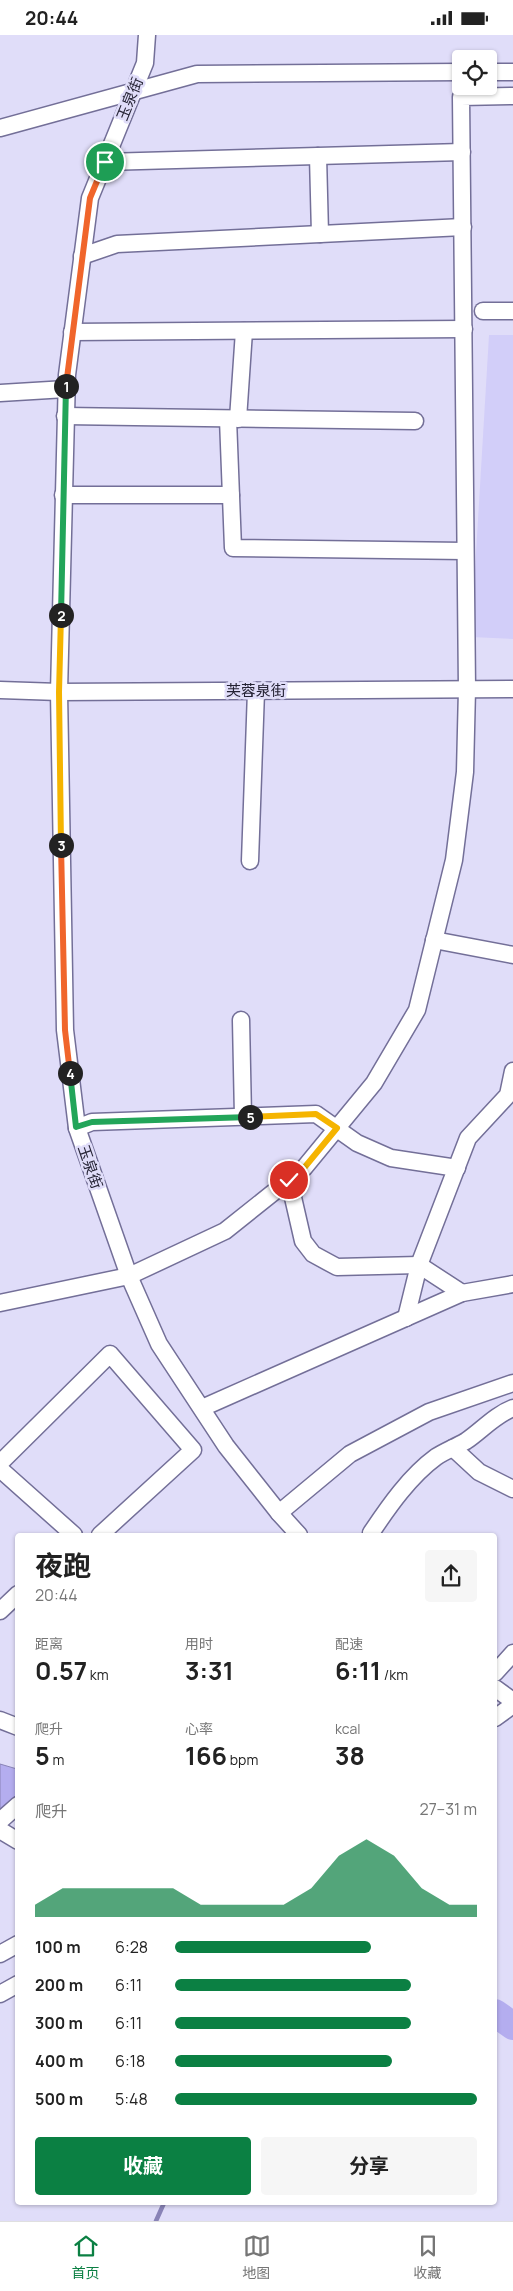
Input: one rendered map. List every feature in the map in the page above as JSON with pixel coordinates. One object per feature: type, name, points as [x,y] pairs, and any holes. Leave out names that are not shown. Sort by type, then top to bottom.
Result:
[{"type":"street","name":"玉泉街","points":[[147,35],[145,63],[90,198],[66,389],[59,692],[65,1030],[76,1127],[129,1276],[159,1344],[226,1446],[297,1533]]},
{"type":"street","points":[[0,128],[197,74],[452,72]]},
{"type":"street","points":[[497,72],[513,72]]},
{"type":"street","points":[[0,1303],[129,1276],[225,1231],[304,1168],[374,1083],[417,1010],[454,860],[465,772],[466,551],[461,97],[513,96]]},
{"type":"street","points":[[105,162],[462,152]]},
{"type":"street","points":[[318,156],[320,234]]},
{"type":"street","points":[[82,256],[117,244],[463,227]]},
{"type":"street","points":[[483,311],[513,311]]},
{"type":"street","points":[[72,332],[464,329]]},
{"type":"street","points":[[244,331],[233,419],[231,495],[233,548],[466,551]]},
{"type":"street","points":[[0,393],[66,389]]},
{"type":"street","points":[[65,417],[415,421]]},
{"type":"street","points":[[63,495],[231,495]]},
{"type":"street","name":"芙蓉泉街","points":[[0,690],[59,692],[513,689]]},
{"type":"street","points":[[250,861],[256,691]]},
{"type":"street","points":[[434,941],[513,955]]},
{"type":"street","points":[[241,1020],[243,1117]]},
{"type":"street","points":[[406,1318],[419,1265],[468,1138],[508,1095],[513,1071]]},
{"type":"street","points":[[76,1127],[92,1122],[316,1114],[357,1143],[391,1158],[457,1168]]},
{"type":"street","points":[[289,1180],[303,1241],[313,1254],[337,1267],[419,1265],[462,1293]]},
{"type":"street","points":[[202,1408],[462,1293],[513,1283]]},
{"type":"street","points":[[0,1463],[110,1355],[193,1450],[102,1533]]},
{"type":"street","points":[[279,1513],[350,1454],[428,1412],[513,1383]]},
{"type":"street","points":[[371,1533],[408,1484],[436,1457],[465,1441],[504,1412],[513,1408]]},
{"type":"street","points":[[453,1448],[479,1473],[513,1489]]},
{"type":"street","points":[[0,1469],[72,1533]]},
{"type":"street","points":[[0,1611],[15,1597]]},
{"type":"street","points":[[497,1671],[513,1653]]},
{"type":"street","points":[[497,1690],[513,1703],[497,1716]]},
{"type":"street","points":[[0,1720],[15,1726]]},
{"type":"street","points":[[0,1821],[15,1808]]},
{"type":"street","points":[[0,1830],[15,1839]]},
{"type":"street","points":[[0,1954],[15,1946]]},
{"type":"street","points":[[0,1994],[15,1986]]},
{"type":"shaded area","points":[[489,335],[513,335],[513,639],[471,637]]},
{"type":"shaded area","points":[[0,1764],[15,1768],[15,1817],[0,1813]]},
{"type":"waterway","points":[[497,2014],[513,2026]]},
{"type":"waterway","points":[[156,2221],[163,2205]]},
{"type":"route","points":[[105,162],[90,198],[67,375],[65,429],[59,692],[62,919],[65,1030],[76,1127],[92,1122],[316,1114],[337,1128],[304,1168],[289,1180]]}]
